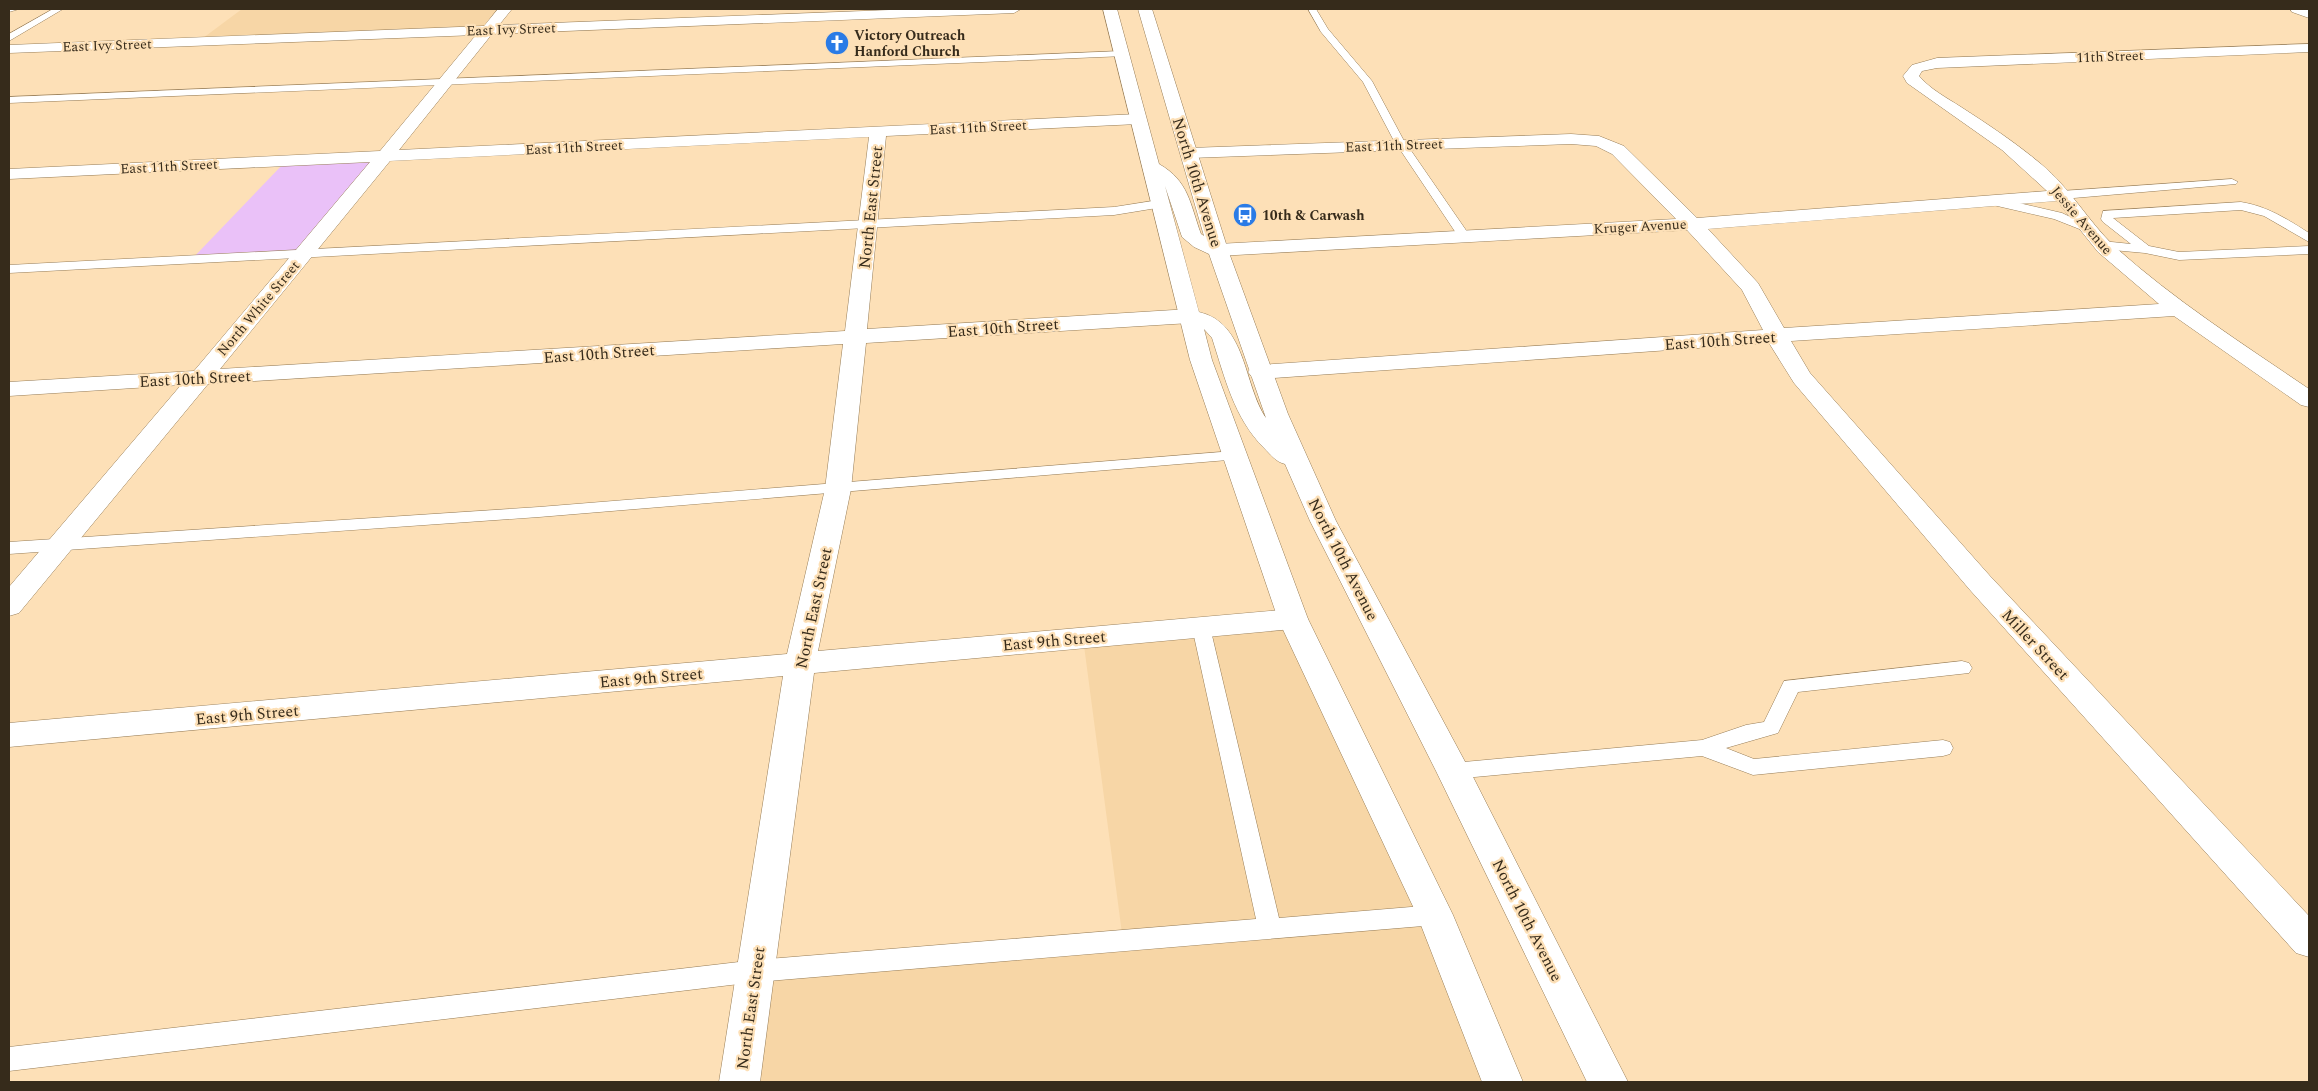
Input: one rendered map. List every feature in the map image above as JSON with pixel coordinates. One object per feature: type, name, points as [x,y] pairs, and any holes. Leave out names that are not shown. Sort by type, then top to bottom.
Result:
[{"type":"street","name":"North White Street","points":[[9,606],[304,254],[505,9]]},
{"type":"street","name":"East Ivy Street","points":[[9,48],[1014,9]]},
{"type":"street","points":[[1110,9],[1159,204],[1202,360],[1292,619],[1435,915],[1502,1082]]},
{"type":"street","name":"North 10th Avenue","points":[[1145,9],[1218,250],[1260,372],[1300,471],[1323,521],[1454,771],[1608,1082]]},
{"type":"street","points":[[2297,9],[2309,14]]},
{"type":"street","name":"11th Street","points":[[1913,71],[1923,65],[1982,60],[2309,48]]},
{"type":"street","name":"Jessie Avenue","points":[[1913,71],[1910,76],[1913,80],[2008,146],[2037,170],[2062,195],[2102,245],[2128,269],[2179,309],[2309,400]]},
{"type":"street","name":"East 11th Street","points":[[9,174],[1138,119]]},
{"type":"street","name":"North East Street","points":[[740,1082],[800,664],[838,489],[878,133]]},
{"type":"street","name":"East 11th Street","points":[[1190,153],[1557,139],[1599,142]]},
{"type":"street","name":"Miller Street","points":[[1599,142],[1618,150],[1636,166],[1728,260],[1752,287],[1776,336],[1802,378],[1980,583],[2309,940]]},
{"type":"street","points":[[1150,166],[1167,176],[1176,188],[1192,237],[1218,250]]},
{"type":"street","name":"Kruger Avenue","points":[[1218,250],[1690,223],[1996,202],[2062,195]]},
{"type":"street","name":"East 10th Street","points":[[1260,372],[2179,309]]},
{"type":"street","points":[[1190,316],[1207,321],[1219,330],[1247,408],[1263,433],[1300,471]]},
{"type":"street","name":"East 10th Street","points":[[9,388],[200,378],[1190,316]]},
{"type":"street","name":"East 9th Street","points":[[9,735],[1292,619]]},
{"type":"lane","points":[[9,9],[15,9]]},
{"type":"lane","points":[[9,38],[59,9]]},
{"type":"lane","points":[[1312,9],[1324,30],[1367,81],[1403,145],[1464,236]]},
{"type":"lane","points":[[9,100],[1122,54]]},
{"type":"lane","points":[[2062,195],[2232,182]]},
{"type":"lane","points":[[1996,202],[2058,216],[2087,228]]},
{"type":"lane","points":[[9,269],[868,222],[1114,211],[1159,204]]},
{"type":"lane","points":[[2145,248],[2107,218],[2107,214],[2252,207],[2269,213],[2309,238]]},
{"type":"lane","points":[[2102,245],[2145,248],[2179,256],[2309,250]]},
{"type":"lane","points":[[9,548],[539,512],[1234,456]]},
{"type":"lane","points":[[1201,627],[1270,929]]},
{"type":"lane","points":[[1454,771],[1703,748],[1746,733],[1771,728],[1791,686],[1962,668]]},
{"type":"lane","points":[[1703,748],[1753,766],[1943,748]]},
{"type":"lane","points":[[9,1059],[756,972],[1435,915]]},
{"type":"shaded area","points":[[242,9],[500,9],[488,30],[199,41]]},
{"type":"shaded area","points":[[385,156],[304,254],[191,260],[286,161]]},
{"type":"shaded area","points":[[1293,619],[1435,915],[1502,1082],[740,1082],[756,971],[1123,941],[1083,638]]},
{"type":"place","name":"Victory Outreach Hanford Church","points":[[837,43]]},
{"type":"place","name":"10th & Carwash","points":[[1245,215]]}]
